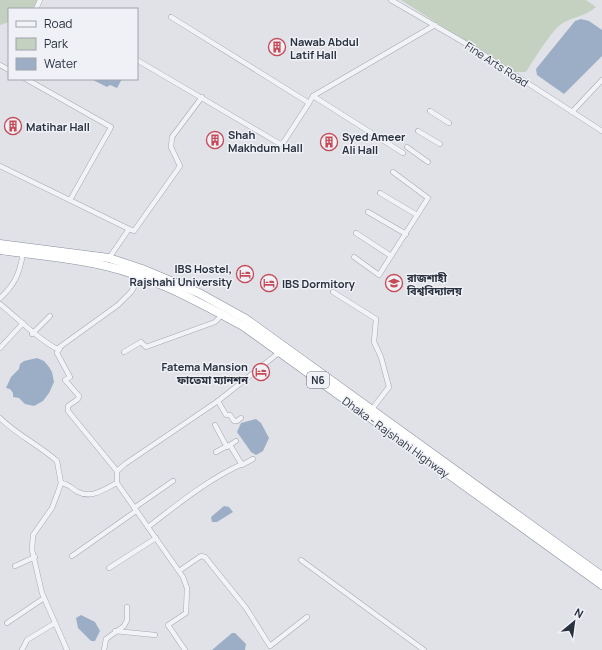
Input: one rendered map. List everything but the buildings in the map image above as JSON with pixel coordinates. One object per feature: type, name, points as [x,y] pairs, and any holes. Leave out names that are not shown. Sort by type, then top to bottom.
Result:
[{"type":"highway","name":"Dhaka - Rajshahi Highway","points":[[0,244],[108,266],[140,277],[197,301],[222,314],[243,326],[280,352],[602,585]]},
{"type":"highway","name":"Dhaka - Rajshahi Highway","points":[[0,250],[24,250],[110,258],[142,269],[199,293],[246,319],[287,346],[602,576]]},
{"type":"street","name":"Fine Arts Road","points":[[391,0],[435,25],[602,131]]},
{"type":"street","points":[[171,17],[309,103]]},
{"type":"street","points":[[138,61],[282,144],[313,96],[435,25]]},
{"type":"street","points":[[28,80],[110,128],[70,200]]},
{"type":"street","points":[[572,112],[602,80]]},
{"type":"street","points":[[313,96],[403,154]]},
{"type":"street","points":[[0,166],[134,231],[180,166],[171,147],[172,137],[202,97]]},
{"type":"street","points":[[430,111],[449,123]]},
{"type":"street","points":[[418,130],[440,144]]},
{"type":"street","points":[[408,147],[428,162]]},
{"type":"street","points":[[354,257],[379,275],[428,198],[393,172]]},
{"type":"street","points":[[380,193],[417,215]]},
{"type":"street","points":[[368,212],[406,234]]},
{"type":"street","points":[[110,258],[129,229]]},
{"type":"street","points":[[356,233],[391,256]]},
{"type":"street","points":[[0,298],[16,280],[20,270],[24,250]]},
{"type":"street","points":[[140,277],[131,292],[118,305],[60,348],[57,353],[70,377],[65,380],[79,396],[78,399],[68,406],[68,411],[117,471],[117,483],[184,577],[187,588],[186,613],[168,625],[185,650]]},
{"type":"street","points":[[333,292],[376,319],[374,342],[381,357],[389,387],[372,409]]},
{"type":"street","points":[[0,304],[23,323],[32,334],[57,349],[60,348]]},
{"type":"street","points":[[124,352],[141,342],[146,347],[215,322],[222,314]]},
{"type":"street","points":[[32,334],[50,316]]},
{"type":"street","points":[[0,348],[23,323]]},
{"type":"street","points":[[117,471],[166,434],[218,401],[287,346]]},
{"type":"street","points":[[218,401],[226,415],[230,415],[234,421],[241,418]]},
{"type":"street","points":[[0,418],[10,428],[40,447],[57,461],[61,482],[52,508],[32,535],[32,550],[35,557],[44,598],[67,650]]},
{"type":"street","points":[[215,425],[228,446],[242,464]]},
{"type":"street","points":[[216,452],[236,441]]},
{"type":"street","points":[[148,527],[212,480],[253,459]]},
{"type":"street","points":[[72,556],[173,481]]},
{"type":"street","points":[[61,482],[68,484],[78,492],[94,495],[117,483]]},
{"type":"street","points":[[109,568],[156,538]]},
{"type":"street","points":[[179,572],[201,556],[205,557],[246,608],[270,648],[307,617]]},
{"type":"street","points":[[15,566],[35,557]]},
{"type":"street","points":[[301,560],[424,650]]},
{"type":"street","points":[[7,623],[44,598]]},
{"type":"street","points":[[104,650],[106,639],[115,631],[124,626],[127,620],[127,607]]},
{"type":"street","points":[[22,650],[27,640],[55,623]]},
{"type":"street","points":[[115,631],[155,635]]},
{"type":"green space","points":[[0,0],[37,0],[36,8],[8,8],[8,22],[0,25]]},
{"type":"green space","points":[[401,0],[586,0],[596,7],[587,13],[559,26],[543,45],[526,72],[513,72]]},
{"type":"water","points":[[581,19],[589,21],[602,30],[602,56],[564,94],[537,75],[536,69],[575,21]]},
{"type":"water","points":[[93,80],[121,80],[117,88],[110,85],[107,87]]},
{"type":"water","points":[[37,358],[44,361],[49,367],[52,372],[54,382],[43,401],[34,406],[25,404],[19,398],[13,397],[13,393],[10,389],[6,388],[11,377],[19,369],[20,364],[24,361]]},
{"type":"water","points":[[256,419],[261,423],[269,438],[263,451],[256,455],[251,452],[237,432],[241,423]]},
{"type":"water","points":[[224,506],[229,507],[233,512],[217,522],[212,522],[211,517]]},
{"type":"water","points":[[81,615],[95,622],[100,631],[95,641],[91,641],[78,628],[76,618]]},
{"type":"water","points":[[232,633],[235,633],[246,644],[245,650],[212,650]]},
{"type":"place","name":"Nawab Abdul Latif Hall","points":[[277,47]]},
{"type":"place","name":"Matihar Hall","points":[[13,126]]},
{"type":"place","name":"Shah Makhdum Hall","points":[[215,140]]},
{"type":"place","name":"Syed Ameer Ali Hall","points":[[329,142]]},
{"type":"place","name":"IBS Hostel, Rajshahi University","points":[[245,274]]},
{"type":"place","name":"IBS Dormitory","points":[[269,283]]},
{"type":"place","name":"রাজশাহী বিশ্ববিদ্যালয়","points":[[394,283]]},
{"type":"place","name":"Fatema Mansion ফাতেমা ম্যানশন","points":[[261,372]]}]
